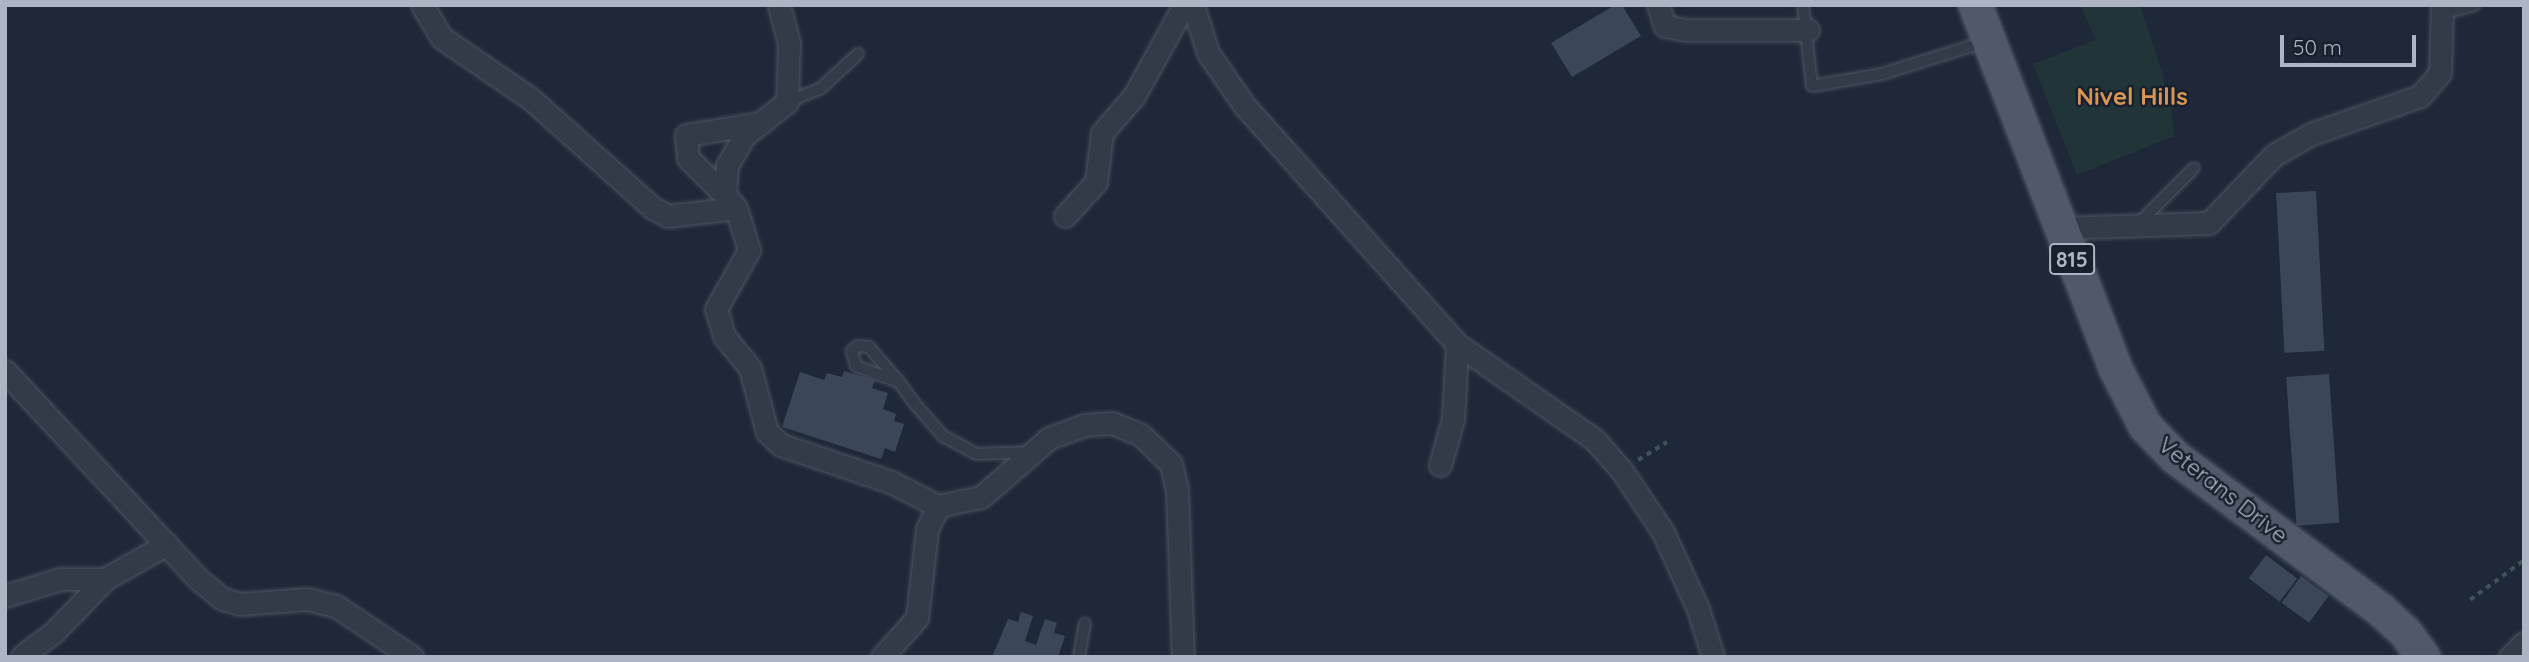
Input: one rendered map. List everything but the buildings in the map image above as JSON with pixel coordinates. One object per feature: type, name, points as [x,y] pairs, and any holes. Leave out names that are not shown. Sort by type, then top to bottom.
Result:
[{"type":"main road","name":"Veterans Drive","points":[[1975,5],[2115,368],[2145,426],[2175,457],[2381,610],[2405,632],[2423,657]]},
{"type":"street","points":[[422,5],[442,38],[531,99],[653,208],[668,216],[730,201]]},
{"type":"street","points":[[1065,216],[1096,182],[1102,133],[1134,96],[1184,5]]},
{"type":"street","points":[[1193,5],[1208,52],[1244,105],[1457,344],[1595,440],[1622,471],[1662,532],[1698,609],[1713,657]]},
{"type":"street","points":[[1658,5],[1665,26],[1685,30],[1808,30]]},
{"type":"street","points":[[779,6],[789,43],[787,102],[733,150],[723,185],[749,250],[716,309],[724,336],[750,368],[767,432],[781,445],[891,482],[938,506],[981,497],[1049,438],[1084,425],[1112,423],[1142,435],[1171,464],[1177,489],[1183,657]]},
{"type":"street","points":[[2060,228],[2209,223],[2274,155],[2311,134],[2420,96],[2440,73],[2442,10]]},
{"type":"street","points":[[730,201],[688,158],[686,135],[764,122]]},
{"type":"street","points":[[1440,465],[1451,429],[1457,344]]},
{"type":"street","points":[[5,371],[167,544],[223,599],[240,604],[307,599],[336,606],[412,657]]},
{"type":"street","points":[[882,657],[917,618],[927,529],[938,506]]},
{"type":"street","points":[[22,656],[55,631],[105,579],[167,544]]},
{"type":"street","points":[[5,596],[60,579],[105,579]]},
{"type":"street","points":[[2510,657],[2524,643]]},
{"type":"lane","points":[[1803,5],[1808,30],[1812,86],[1882,74],[1989,41]]},
{"type":"lane","points":[[2442,10],[2475,5]]},
{"type":"lane","points":[[787,102],[820,89],[858,54]]},
{"type":"lane","points":[[2138,224],[2194,168]]},
{"type":"lane","points":[[899,382],[852,363],[852,351],[862,345],[874,353],[899,382],[943,436],[977,454],[1034,452]]},
{"type":"lane","points":[[866,368],[874,353]]},
{"type":"lane","points":[[1079,657],[1085,624]]},
{"type":"path","points":[[1622,471],[1667,442]]},
{"type":"path","points":[[2470,600],[2524,560]]},
{"type":"green space","points":[[2080,5],[2140,5],[2171,101],[2174,136],[2077,175],[2033,64],[2096,40]]},
{"type":"district","name":"Nivel Hills","points":[[2132,97]]}]
